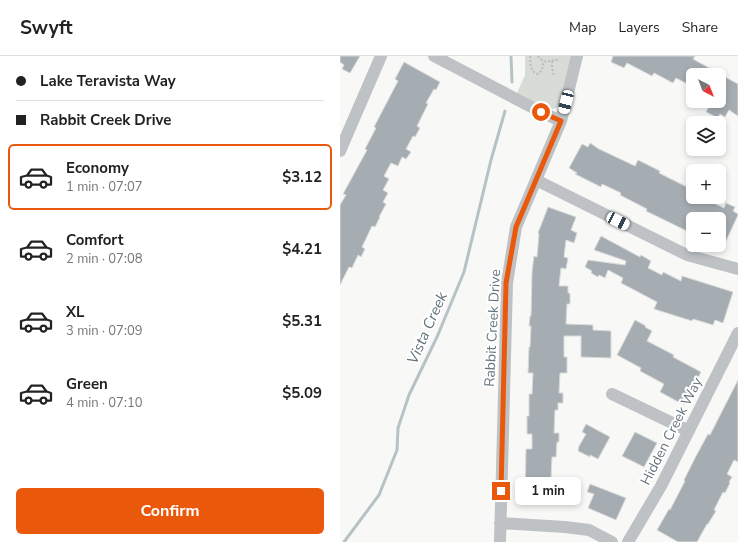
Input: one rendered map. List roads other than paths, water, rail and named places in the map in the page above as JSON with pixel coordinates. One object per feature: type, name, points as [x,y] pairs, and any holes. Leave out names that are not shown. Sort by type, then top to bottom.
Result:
[{"type":"street","points":[[340,151],[381,56]]},
{"type":"street","points":[[434,56],[561,121]]},
{"type":"street","name":"Rabbit Creek Drive","points":[[500,542],[506,283],[516,227],[561,121],[577,56]]},
{"type":"street","points":[[536,180],[687,255],[738,269]]},
{"type":"street","name":"Hidden Creek Way","points":[[628,542],[661,486],[738,333]]},
{"type":"street","points":[[612,394],[689,431]]},
{"type":"street","points":[[500,523],[589,530],[612,542]]},
{"type":"waterway","name":"Vista Creek","points":[[511,56],[512,82]]},
{"type":"waterway","name":"Vista Creek","points":[[344,542],[379,495],[397,450],[398,428],[409,395],[437,337],[464,272],[491,160],[505,111]]}]
